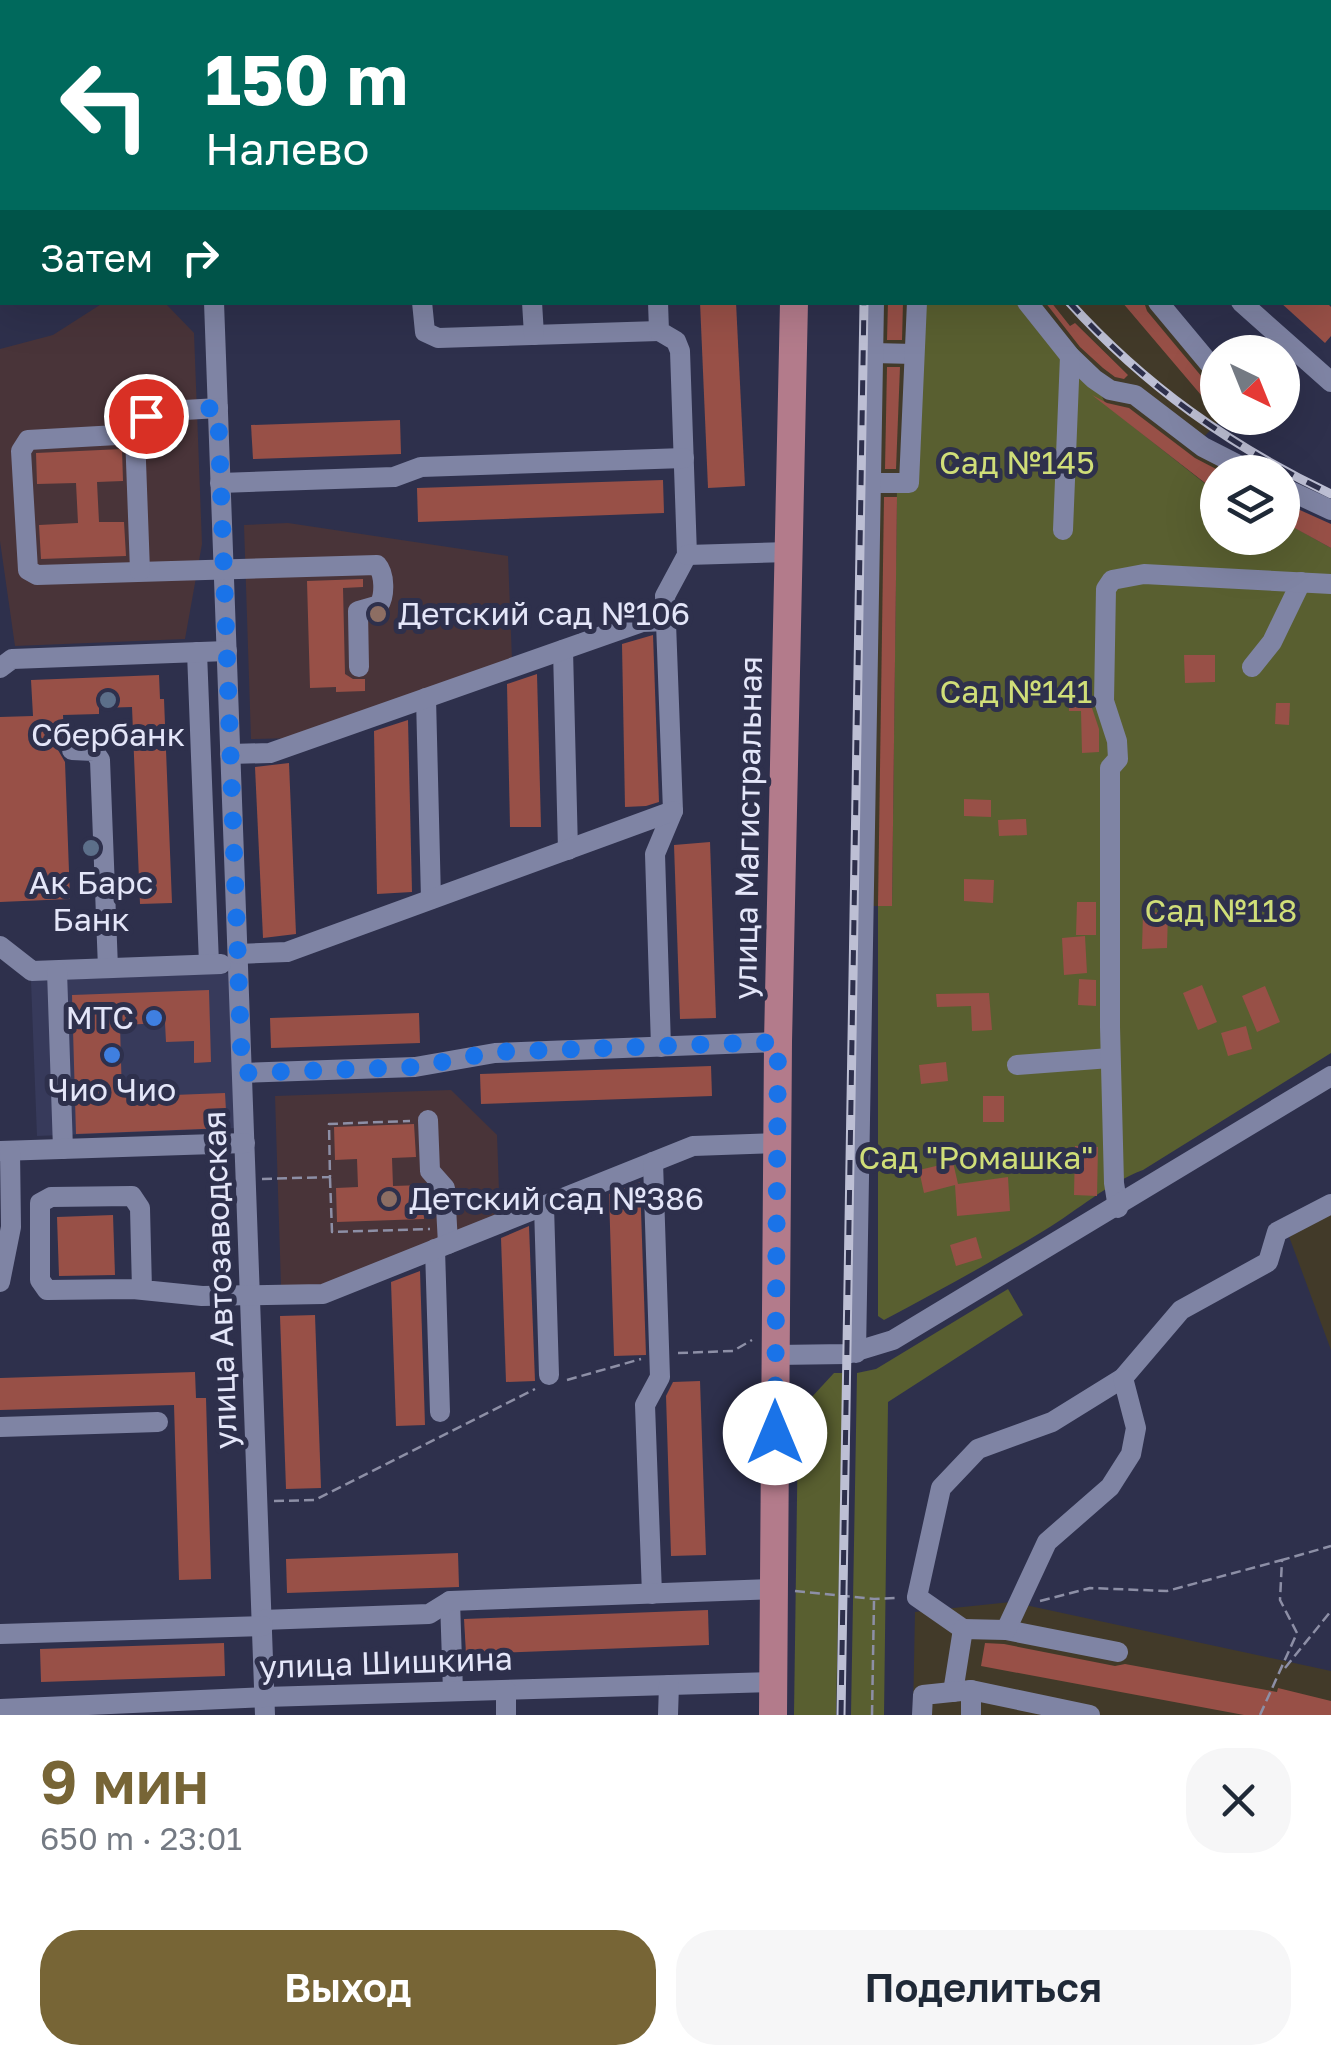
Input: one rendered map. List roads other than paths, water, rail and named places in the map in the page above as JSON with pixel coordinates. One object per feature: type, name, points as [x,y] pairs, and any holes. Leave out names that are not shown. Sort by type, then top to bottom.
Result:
[{"type":"main road","name":"улица Магистральная","points":[[773,1715],[774,1589],[766,1346],[777,1143],[794,305]]},
{"type":"street","name":"улица Автозаводская","points":[[214,305],[265,1706]]},
{"type":"street","points":[[422,305],[423,324],[430,337],[659,331],[679,345],[687,555],[665,596],[672,811],[654,854],[661,1046]]},
{"type":"street","points":[[532,305],[534,335]]},
{"type":"street","points":[[658,305],[659,331]]},
{"type":"street","points":[[856,1353],[874,305]]},
{"type":"street","points":[[871,483],[909,483],[917,305]]},
{"type":"street","points":[[1029,305],[1094,379],[1110,390],[1135,396],[1220,455]]},
{"type":"street","points":[[1160,305],[1200,352]]},
{"type":"street","points":[[1244,305],[1331,382]]},
{"type":"street","points":[[873,353],[914,354]]},
{"type":"street","points":[[1063,530],[1070,356]]},
{"type":"street","points":[[140,571],[135,434],[152,412],[218,408]]},
{"type":"street","points":[[135,434],[28,440],[22,451],[28,570],[38,575],[377,565],[382,574],[383,598],[379,605],[358,611],[359,666]]},
{"type":"street","points":[[220,484],[394,477],[422,467],[684,458]]},
{"type":"street","points":[[1300,495],[1331,510]]},
{"type":"street","points":[[687,555],[789,552]]},
{"type":"street","points":[[1118,1208],[1110,1058],[1110,768],[1118,759],[1117,742],[1104,701],[1106,589],[1112,580],[1144,574],[1331,584]]},
{"type":"street","points":[[1252,667],[1272,642],[1301,582]]},
{"type":"street","points":[[230,754],[270,753],[642,622],[666,621]]},
{"type":"street","points":[[563,650],[568,850]]},
{"type":"street","points":[[0,668],[12,659],[226,651]]},
{"type":"street","points":[[197,652],[210,964]]},
{"type":"street","points":[[426,698],[431,900]]},
{"type":"street","points":[[72,750],[94,751],[100,760],[108,968]]},
{"type":"street","points":[[0,946],[32,971],[210,964],[288,952],[672,811]]},
{"type":"street","points":[[56,971],[64,1149]]},
{"type":"street","points":[[242,1073],[416,1067],[494,1052],[778,1042]]},
{"type":"street","points":[[1017,1065],[1110,1058]]},
{"type":"street","points":[[766,1346],[856,1353],[893,1340],[1118,1208],[1331,1076]]},
{"type":"street","points":[[428,1120],[430,1171],[445,1188],[440,1412]]},
{"type":"street","points":[[0,1282],[5,1240],[5,1151],[245,1143]]},
{"type":"street","points":[[142,1290],[140,1208],[132,1196],[50,1197],[40,1203],[43,1287],[53,1292],[323,1294],[443,1240],[544,1206],[693,1146],[777,1143]]},
{"type":"street","points":[[652,1594],[645,1405],[660,1377],[653,1162]]},
{"type":"street","points":[[1118,1652],[1006,1630],[964,1629],[917,1597],[941,1488],[978,1449],[1052,1422],[1122,1378],[1181,1310],[1268,1262],[1277,1232],[1331,1204]]},
{"type":"street","points":[[544,1206],[551,1381]]},
{"type":"street","points":[[1006,1630],[1047,1542],[1110,1487],[1132,1454],[1136,1428],[1122,1378]]},
{"type":"street","points":[[0,1427],[158,1422]]},
{"type":"street","points":[[0,1634],[428,1614],[450,1601],[774,1589]]},
{"type":"street","points":[[450,1601],[453,1691]]},
{"type":"street","points":[[964,1629],[962,1691],[971,1715]]},
{"type":"street","name":"улица Шишкина","points":[[1,1711],[265,1706],[453,1691],[774,1682]]},
{"type":"street","points":[[668,1685],[668,1715]]},
{"type":"street","points":[[506,1690],[506,1715]]},
{"type":"street","points":[[922,1715],[923,1695],[962,1691],[1090,1715]]},
{"type":"railway","points":[[841,1715],[864,305]]},
{"type":"railway","points":[[1072,305],[1128,361],[1191,412],[1258,456],[1331,494]]},
{"type":"place","name":"Детский сад №106","points":[[378,614]]},
{"type":"place","name":"Сбербанк","points":[[108,700]]},
{"type":"place","name":"Ак Барс Банк","points":[[91,848]]},
{"type":"place","name":"МТС","points":[[154,1018]]},
{"type":"place","name":"Чио Чио","points":[[112,1055]]},
{"type":"place","name":"Детский сад №386","points":[[389,1199]]},
{"type":"park label","name":"Сад №145","points":[[1017,463]]},
{"type":"park label","name":"Сад №141","points":[[1016,692]]},
{"type":"park label","name":"Сад №118","points":[[1221,911]]},
{"type":"park label","name":"Сад \"Ромашка\"","points":[[976,1158]]}]
